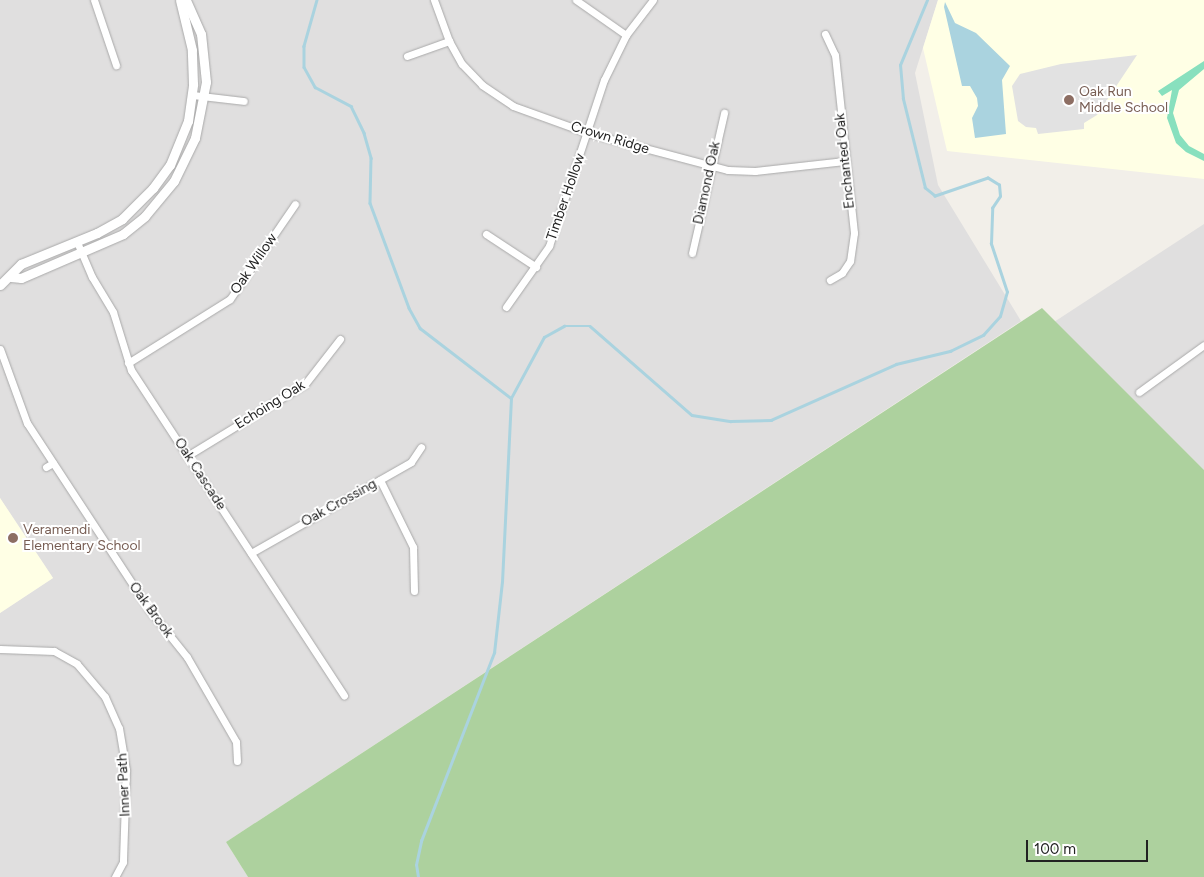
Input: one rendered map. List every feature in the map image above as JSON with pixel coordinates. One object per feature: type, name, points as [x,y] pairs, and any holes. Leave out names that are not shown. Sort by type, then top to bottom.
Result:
[{"type":"street","points":[[94,0],[116,66]]},
{"type":"street","points":[[11,278],[14,268],[21,264],[77,242],[122,219],[153,188],[181,142],[192,95],[192,50],[180,0]]},
{"type":"street","points":[[0,285],[11,278],[21,278],[82,254],[123,234],[166,192],[190,150],[205,97],[203,46],[197,21],[186,0]]},
{"type":"street","name":"Crown Ridge","points":[[434,0],[449,41],[474,78],[504,100],[588,133],[710,166],[746,171],[844,161]]},
{"type":"street","points":[[576,0],[626,35]]},
{"type":"street","name":"Timber Hollow","points":[[506,306],[536,267],[559,224],[604,80],[626,35],[652,0]]},
{"type":"street","name":"Enchanted Oak","points":[[825,34],[835,55],[844,161],[854,242],[846,268],[830,280]]},
{"type":"street","points":[[407,56],[449,41]]},
{"type":"street","points":[[192,95],[244,101]]},
{"type":"street","name":"Diamond Oak","points":[[692,253],[710,166],[724,113]]},
{"type":"street","name":"Oak Willow","points":[[128,363],[230,299],[295,204]]},
{"type":"street","points":[[486,234],[536,267]]},
{"type":"street","name":"Oak Cascade","points":[[77,242],[113,312],[128,363],[344,696]]},
{"type":"street","name":"Echoing Oak","points":[[188,456],[305,384],[340,340]]},
{"type":"street","points":[[1139,392],[1204,345]]},
{"type":"street","name":"Oak Brook","points":[[0,349],[9,369],[20,411],[50,465],[150,611],[187,657],[236,742],[237,760]]},
{"type":"street","name":"Oak Crossing","points":[[251,553],[412,462],[421,447]]},
{"type":"street","points":[[380,480],[413,546],[414,591]]},
{"type":"street","name":"Inner Path","points":[[0,649],[54,651],[77,664],[104,697],[119,728],[126,770],[123,862],[115,877]]},
{"type":"shaded area","points":[[0,0],[938,0],[915,73],[938,185],[1021,321],[226,842],[248,877],[0,877],[0,613],[53,578],[0,498]]},
{"type":"shaded area","name":"Oak Run Middle School","points":[[938,0],[1204,0],[1204,179],[947,151],[923,48]]},
{"type":"shaded area","points":[[1137,55],[1097,115],[1084,123],[1084,129],[1038,134],[1036,128],[1026,127],[1018,121],[1012,86],[1020,74],[1061,64]]},
{"type":"shaded area","points":[[1204,224],[1204,470],[1054,322]]},
{"type":"shaded area","name":"Veramendi Elementary School","points":[[0,498],[53,578],[0,613]]},
{"type":"green space","points":[[1204,61],[1204,69],[1179,90],[1173,113],[1180,135],[1189,146],[1204,154],[1204,161],[1186,152],[1176,143],[1167,118],[1172,90],[1162,96],[1158,91]]},
{"type":"green space","points":[[1042,308],[1204,470],[1204,877],[248,877],[226,842]]},
{"type":"water","points":[[945,2],[955,23],[976,33],[1010,66],[1002,80],[1006,134],[975,138],[972,118],[978,106],[977,98],[970,86],[962,86],[944,7]]},
{"type":"waterway","points":[[317,0],[304,46],[304,67],[315,87],[351,106],[364,133],[371,158],[370,203],[409,308],[420,328],[511,398]]},
{"type":"waterway","points":[[418,877],[416,865],[421,841],[494,653],[502,582],[511,398],[544,337],[564,326],[590,326],[692,415],[731,421],[771,420],[896,364],[950,351],[983,335],[1000,316],[1007,292],[991,244],[992,208],[1000,196],[999,185],[988,178],[935,196],[925,188],[903,99],[900,65],[927,0]]},
{"type":"place","name":"Oak Run Middle School","points":[[1069,100]]},
{"type":"place","name":"Veramendi Elementary School","points":[[13,538]]}]
